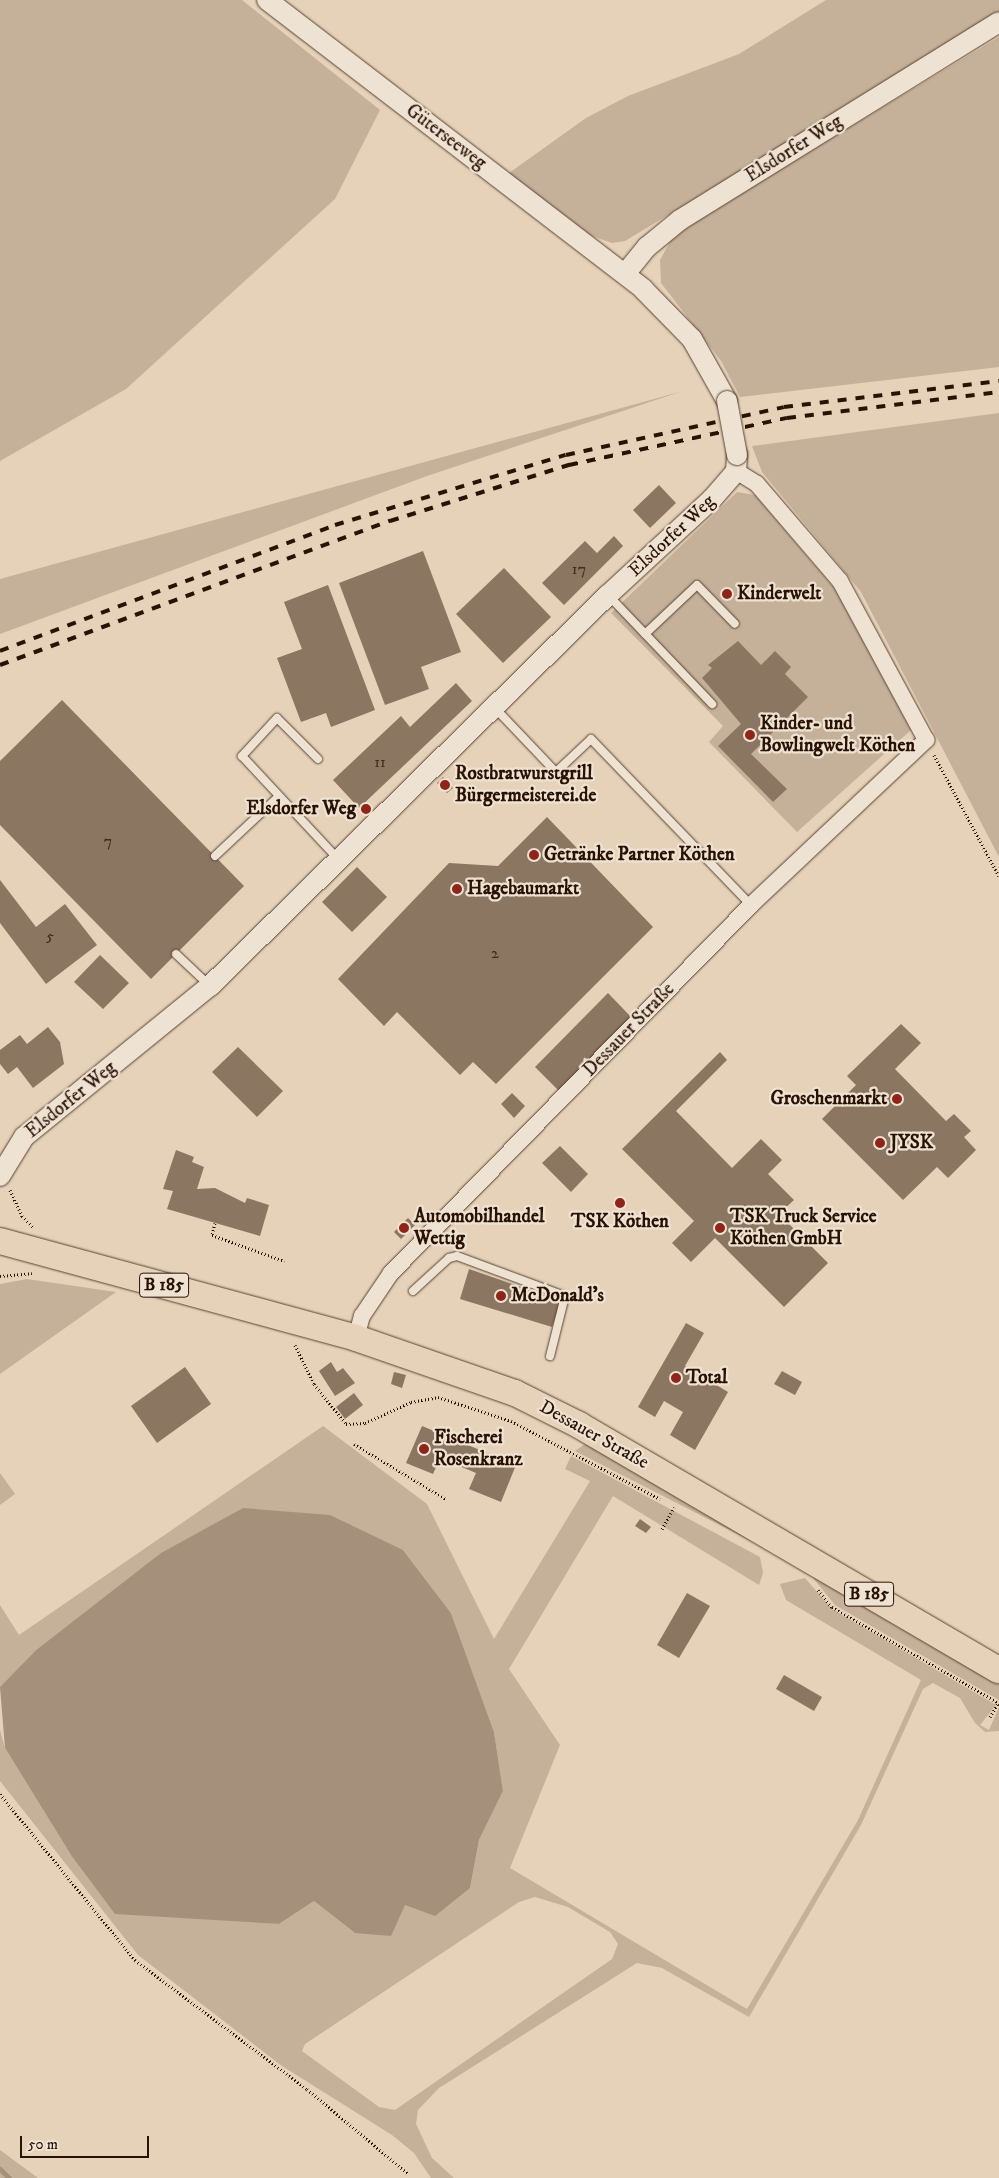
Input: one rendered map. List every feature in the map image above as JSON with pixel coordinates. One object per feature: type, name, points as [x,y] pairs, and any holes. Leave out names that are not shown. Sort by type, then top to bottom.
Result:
[{"type":"main road","points":[[0,1223],[0,1239]]},
{"type":"main road","name":"Dessauer Straße","points":[[0,1239],[356,1338],[515,1393],[740,1517],[999,1670]]},
{"type":"street","name":"Güterseeweg","points":[[267,0],[625,274]]},
{"type":"street","name":"Elsdorfer Weg","points":[[625,274],[647,247],[680,220],[999,22]]},
{"type":"street","points":[[625,274],[692,339],[727,401],[736,463],[757,484],[840,580],[926,740]]},
{"type":"street","name":"Elsdorfer Weg","points":[[2,1166],[38,1125],[210,986],[608,595],[712,500],[736,463]]},
{"type":"street","name":"Dessauer Straße","points":[[356,1338],[362,1316],[391,1273],[751,905],[926,740]]},
{"type":"lane","points":[[645,634],[697,585],[735,624]]},
{"type":"lane","points":[[608,595],[712,704]]},
{"type":"lane","points":[[494,706],[556,772],[591,739],[751,905]]},
{"type":"lane","points":[[318,759],[277,718],[242,756],[277,798],[338,859]]},
{"type":"lane","points":[[215,856],[277,798]]},
{"type":"lane","points":[[176,954],[210,986]]},
{"type":"lane","points":[[413,1291],[449,1258],[457,1256],[565,1296],[550,1356]]},
{"type":"path","points":[[926,740],[999,876]]},
{"type":"path","points":[[215,1223],[212,1235],[284,1260]]},
{"type":"path","points":[[0,1276],[42,1274]]},
{"type":"path","points":[[288,1342],[297,1346],[314,1384],[346,1424],[365,1423],[422,1398],[446,1399],[511,1421],[682,1511]]},
{"type":"path","points":[[354,1444],[446,1499]]},
{"type":"path","points":[[662,1528],[674,1507]]},
{"type":"path","points":[[814,1585],[832,1607],[999,1703],[990,1717]]},
{"type":"path","points":[[0,1794],[135,1960],[307,2088],[407,2173]]},
{"type":"shaded area","points":[[0,0],[242,0],[380,110],[335,199],[126,389],[0,461]]},
{"type":"shaded area","points":[[826,0],[999,0],[999,16],[625,241],[612,243],[589,235],[509,173],[586,118],[628,96],[739,54]]},
{"type":"shaded area","points":[[999,37],[999,367],[740,397],[721,361],[661,283],[660,260],[671,240],[690,224]]},
{"type":"shaded area","points":[[683,391],[427,476],[0,634],[0,579]]},
{"type":"shaded area","points":[[999,413],[999,857],[861,592],[762,472],[752,446]]},
{"type":"shaded area","points":[[737,492],[755,495],[835,589],[911,730],[797,832],[709,742],[723,726],[611,613]]},
{"type":"shaded area","points":[[27,1279],[116,1292],[0,1374],[0,1284]]},
{"type":"shaded area","points":[[323,1426],[427,1504],[494,1639],[590,1481],[565,1469],[571,1456],[760,1557],[763,1573],[759,1585],[613,1496],[509,1669],[560,1745],[510,1868],[747,2009],[858,1820],[921,1680],[786,1600],[780,1584],[805,1578],[832,1609],[996,1705],[980,1725],[989,1730],[999,1707],[999,1731],[985,1732],[975,1723],[960,1698],[933,1683],[923,1689],[861,1825],[749,2017],[662,1968],[637,1963],[439,2088],[418,2110],[416,2124],[432,2158],[454,2178],[431,2178],[414,2153],[392,2135],[282,2066],[138,1955],[0,1781],[0,1730],[5,1748],[71,1855],[178,1915],[279,1924],[314,1901],[355,1933],[405,1905],[470,1888],[479,1840],[503,1791],[494,1732],[451,1613],[403,1550],[35,1651],[0,1687],[0,1605],[19,1635]],"holes":[[[535,1897],[568,1907],[610,1932],[618,1944],[612,1959],[395,2110],[379,2107],[302,2051],[305,2044],[519,1902]]]},
{"type":"shaded area","points":[[585,1444],[686,1496],[741,1529],[749,1540],[575,1451]]},
{"type":"shaded area","points":[[0,1473],[15,1494],[0,1505]]},
{"type":"shaded area","points":[[243,1508],[330,1515],[403,1550],[451,1613],[494,1732],[503,1791],[479,1840],[470,1888],[435,1916],[405,1905],[391,1936],[355,1933],[314,1901],[279,1924],[115,1914],[71,1855],[5,1748],[0,1687],[35,1651],[161,1553]]},
{"type":"shaded area","points":[[813,1578],[824,1579],[999,1680],[999,1700],[835,1605]]},
{"type":"shaded area","points":[[0,2150],[38,2178],[0,2178]]},
{"type":"building","points":[[659,485],[676,503],[650,528],[633,510]]},
{"type":"building","points":[[614,536],[623,546],[564,605],[542,583],[585,541],[597,553]]},
{"type":"building","points":[[423,551],[461,652],[421,667],[429,689],[385,705],[339,583]]},
{"type":"building","points":[[504,568],[551,617],[503,663],[456,614]]},
{"type":"building","points":[[328,585],[375,710],[331,727],[326,713],[301,722],[277,658],[302,649],[284,602]]},
{"type":"building","name":"Kinder- und Bowlingwelt Köthen","points":[[738,641],[761,665],[775,651],[791,667],[785,674],[808,697],[751,754],[787,789],[773,802],[718,746],[741,724],[702,678],[712,668],[708,665]]},
{"type":"building","points":[[456,683],[472,701],[359,808],[333,780],[401,716],[410,727]]},
{"type":"building","points":[[62,700],[244,886],[151,979],[0,825],[0,761]]},
{"type":"building","points":[[443,777],[453,788],[447,793],[437,783]]},
{"type":"building","points":[[547,817],[653,927],[496,1084],[473,1062],[460,1075],[397,1012],[384,1026],[338,979],[449,863],[498,866]]},
{"type":"building","points":[[357,867],[387,897],[352,932],[322,902]]},
{"type":"building","points":[[0,880],[36,927],[65,904],[97,945],[46,984],[0,923]]},
{"type":"building","points":[[100,955],[129,983],[103,1009],[74,982]]},
{"type":"building","points":[[608,993],[632,1018],[559,1091],[535,1067]]},
{"type":"building","points":[[901,1024],[921,1043],[895,1069],[946,1121],[954,1114],[971,1131],[964,1137],[976,1150],[948,1178],[937,1167],[903,1200],[822,1119],[856,1085],[847,1076]]},
{"type":"building","points":[[48,1027],[60,1042],[64,1064],[33,1088],[17,1067],[8,1074],[0,1064],[0,1050],[20,1035],[27,1044]]},
{"type":"building","points":[[238,1047],[283,1091],[257,1117],[212,1072]]},
{"type":"building","points":[[720,1052],[727,1060],[676,1111],[732,1168],[761,1139],[782,1160],[768,1174],[794,1200],[779,1214],[828,1263],[784,1307],[715,1238],[691,1262],[672,1243],[694,1221],[622,1149]]},
{"type":"building","points":[[512,1093],[525,1106],[514,1118],[501,1104]]},
{"type":"building","points":[[560,1146],[588,1174],[571,1192],[542,1163]]},
{"type":"building","points":[[176,1150],[194,1157],[192,1162],[204,1167],[197,1189],[215,1188],[245,1203],[247,1198],[269,1205],[260,1236],[167,1209],[173,1191],[163,1189]]},
{"type":"building","name":"Automobilhandel Wettig","points":[[408,1218],[415,1225],[401,1239],[394,1232]]},
{"type":"building","name":"McDonald's","points":[[469,1269],[561,1301],[552,1327],[460,1299]]},
{"type":"building","points":[[686,1323],[704,1333],[685,1366],[728,1392],[695,1450],[670,1435],[683,1412],[664,1401],[655,1417],[638,1407]]},
{"type":"building","points":[[331,1362],[337,1372],[343,1368],[355,1383],[335,1396],[319,1371]]},
{"type":"building","points":[[185,1367],[211,1404],[157,1443],[131,1406]]},
{"type":"building","points":[[782,1371],[802,1382],[795,1395],[774,1384]]},
{"type":"building","points":[[394,1372],[406,1375],[402,1388],[391,1384]]},
{"type":"building","points":[[354,1393],[363,1405],[345,1419],[336,1407]]},
{"type":"building","points":[[422,1426],[516,1465],[501,1502],[469,1489],[476,1473],[440,1458],[433,1474],[406,1463]]},
{"type":"building","points":[[640,1519],[651,1527],[646,1533],[635,1526]]},
{"type":"building","points":[[687,1593],[710,1606],[679,1658],[657,1645]]},
{"type":"building","points":[[784,1675],[822,1697],[814,1711],[776,1689]]},
{"type":"waterway","points":[[0,2169],[9,2178]]},
{"type":"railway","points":[[0,651],[335,525],[566,455],[784,407],[999,381]]},
{"type":"railway","points":[[0,665],[390,521],[569,465],[787,418],[999,392]]},
{"type":"place","name":"Kinderwelt","points":[[727,594]]},
{"type":"place","name":"Kinder- und Bowlingwelt Köthen","points":[[750,735]]},
{"type":"place","name":"Rostbratwurstgrill Bürgermeisterei.de","points":[[445,785]]},
{"type":"place","name":"Elsdorfer Weg","points":[[366,809]]},
{"type":"place","name":"Getränke Partner Köthen","points":[[534,855]]},
{"type":"place","name":"Hagebaumarkt","points":[[457,889]]},
{"type":"place","name":"Groschenmarkt","points":[[897,1099]]},
{"type":"place","name":"JYSK","points":[[880,1143]]},
{"type":"place","name":"TSK Köthen","points":[[620,1203]]},
{"type":"place","name":"Automobilhandel Wettig","points":[[404,1228]]},
{"type":"place","name":"TSK Truck Service Köthen GmbH","points":[[720,1228]]},
{"type":"place","name":"McDonald's","points":[[501,1296]]},
{"type":"place","name":"Total","points":[[676,1378]]},
{"type":"place","name":"Fischerei Rosenkranz","points":[[424,1449]]}]
